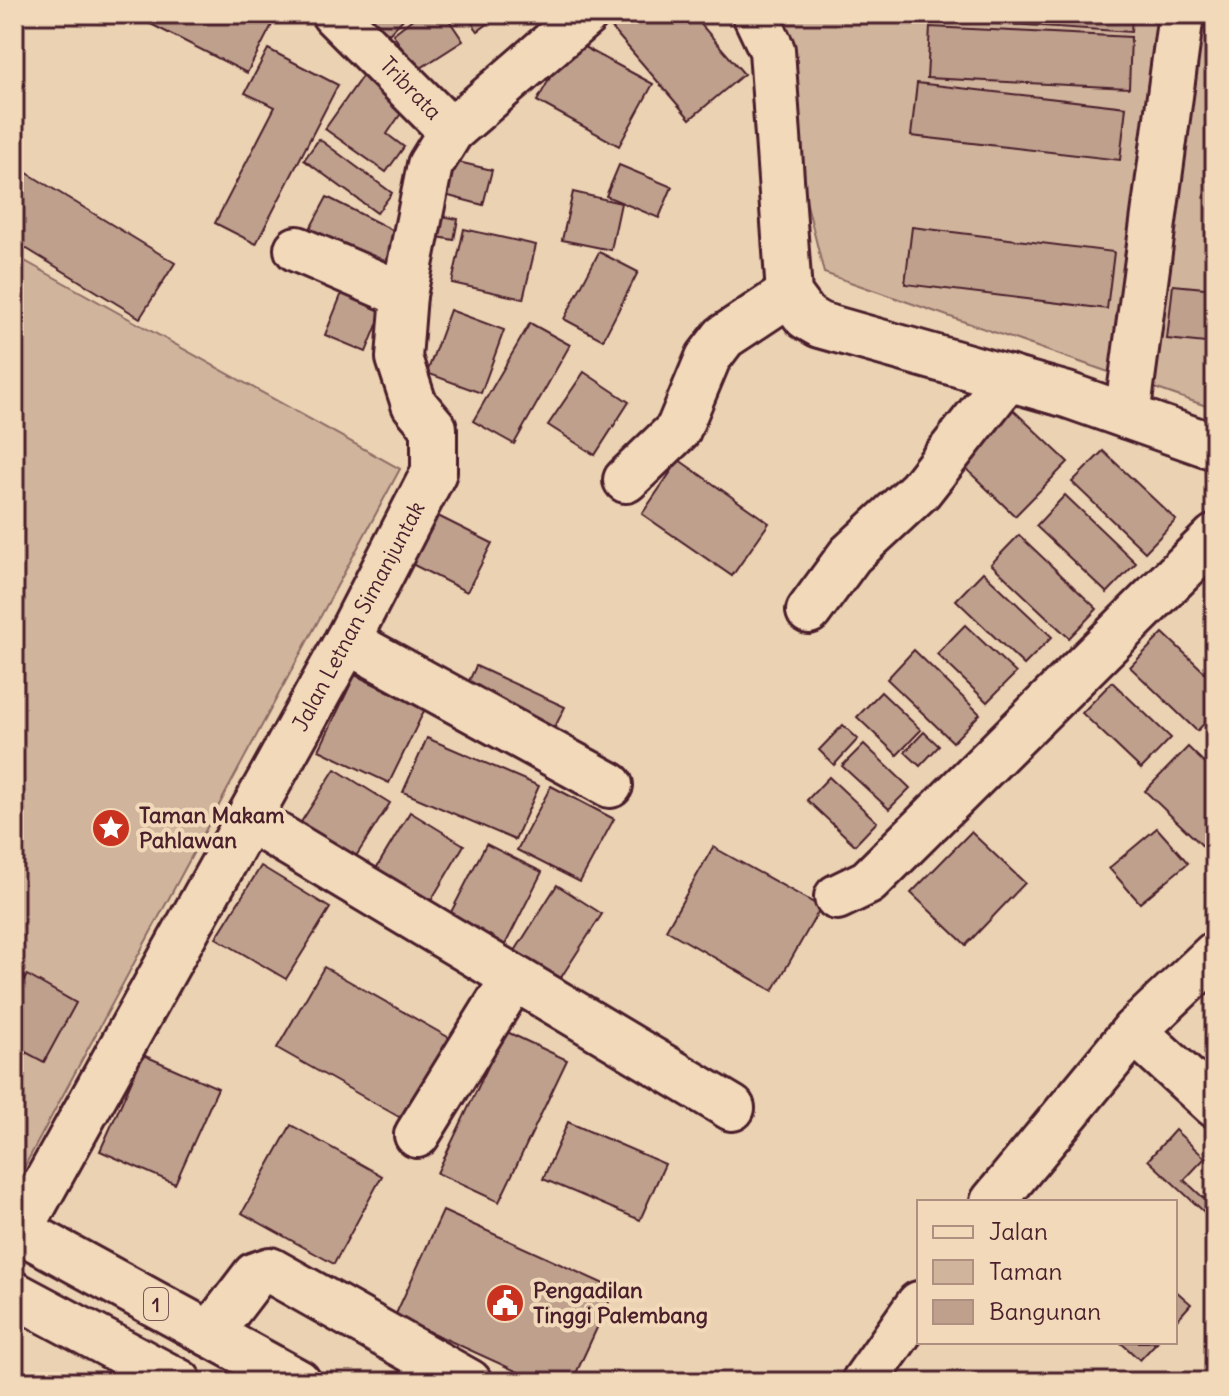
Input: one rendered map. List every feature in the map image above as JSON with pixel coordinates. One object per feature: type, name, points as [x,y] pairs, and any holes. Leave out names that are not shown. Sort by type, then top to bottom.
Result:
[{"type":"main road","name":"Tribrata","points":[[334,14],[451,131]]},
{"type":"main road","name":"Jalan Letnan Simanjuntak","points":[[17,1229],[249,819],[347,641],[434,472],[434,428],[414,404],[399,358],[404,295],[430,165],[451,131],[586,14]]},
{"type":"main road","points":[[755,14],[772,50],[781,218],[789,294],[806,317],[820,325],[1008,378],[1215,447]]},
{"type":"main road","points":[[1127,416],[1181,14]]},
{"type":"main road","points":[[297,249],[404,295]]},
{"type":"main road","points":[[626,480],[678,430],[708,358],[724,337],[789,294]]},
{"type":"main road","points":[[809,611],[850,555],[920,490],[1008,378]]},
{"type":"main road","points":[[837,897],[868,882],[1215,537]]},
{"type":"main road","points":[[347,641],[610,785]]},
{"type":"main road","points":[[249,819],[732,1108]]},
{"type":"main road","points":[[995,1200],[1134,1031],[1215,954]]},
{"type":"main road","points":[[417,1135],[514,978]]},
{"type":"main road","points":[[1134,1031],[1215,1105]]},
{"type":"main road","name":"1","points":[[17,1229],[298,1382]]},
{"type":"main road","points":[[210,1334],[255,1275],[270,1270],[469,1382]]},
{"type":"main road","points":[[14,1294],[128,1370],[179,1382]]},
{"type":"main road","points":[[864,1382],[917,1307]]},
{"type":"green space","points":[[768,14],[1215,14],[1215,409],[824,273],[785,115]]},
{"type":"green space","name":"Taman Makam Pahlawan","points":[[14,255],[400,469],[14,1186]]},
{"type":"building","points":[[131,14],[265,14],[275,19],[247,73]]},
{"type":"building","points":[[368,14],[408,14],[389,34]]},
{"type":"building","points":[[419,14],[445,14],[463,41],[416,71],[393,34]]},
{"type":"building","points":[[465,14],[501,14],[478,31]]},
{"type":"building","points":[[610,14],[692,14],[744,74],[690,119],[604,19]]},
{"type":"building","points":[[934,14],[1132,14],[1131,32],[933,19]]},
{"type":"building","points":[[930,27],[1131,37],[1129,88],[927,78]]},
{"type":"building","points":[[571,40],[653,84],[619,146],[537,101]]},
{"type":"building","points":[[268,49],[338,85],[256,244],[215,223],[275,107],[245,93]]},
{"type":"building","points":[[363,75],[406,106],[387,134],[404,147],[386,172],[325,129]]},
{"type":"building","points":[[917,83],[1126,107],[1120,160],[911,136]]},
{"type":"building","points":[[319,139],[392,193],[377,213],[304,160]]},
{"type":"building","points":[[450,160],[492,170],[483,205],[441,194]]},
{"type":"building","points":[[14,165],[175,263],[140,318],[14,241]]},
{"type":"building","points":[[619,165],[672,187],[659,218],[606,196]]},
{"type":"building","points":[[573,192],[621,203],[611,250],[562,240]]},
{"type":"building","points":[[327,197],[406,237],[385,279],[305,238]]},
{"type":"building","points":[[431,214],[458,219],[454,240],[427,235]]},
{"type":"building","points":[[912,227],[1114,252],[1107,309],[905,284]]},
{"type":"building","points":[[464,229],[536,245],[523,299],[452,283]]},
{"type":"building","points":[[599,252],[638,272],[603,340],[564,319]]},
{"type":"building","points":[[1173,285],[1215,289],[1215,344],[1167,339]]},
{"type":"building","points":[[344,288],[385,305],[366,352],[325,335]]},
{"type":"building","points":[[450,310],[504,330],[481,393],[427,373]]},
{"type":"building","points":[[530,323],[570,345],[514,444],[473,421]]},
{"type":"building","points":[[584,372],[629,402],[595,455],[548,425]]},
{"type":"building","points":[[1010,407],[1068,462],[1015,516],[958,461]]},
{"type":"building","points":[[1103,451],[1176,520],[1145,552],[1072,482]]},
{"type":"building","points":[[679,460],[769,523],[732,576],[642,514]]},
{"type":"building","points":[[1065,495],[1136,563],[1107,593],[1036,526]]},
{"type":"building","points":[[428,511],[492,543],[467,592],[404,560]]},
{"type":"building","points":[[1019,535],[1097,609],[1069,638],[991,564]]},
{"type":"building","points":[[983,572],[1052,637],[1024,665],[956,600]]},
{"type":"building","points":[[965,625],[1016,673],[987,702],[937,654]]},
{"type":"building","points":[[1163,633],[1215,682],[1215,712],[1197,731],[1130,667]]},
{"type":"building","points":[[914,650],[980,714],[953,742],[887,679]]},
{"type":"building","points":[[476,666],[565,707],[548,741],[460,700]]},
{"type":"building","points":[[355,675],[425,709],[389,783],[319,750]]},
{"type":"building","points":[[1112,682],[1171,738],[1141,769],[1082,713]]},
{"type":"building","points":[[881,692],[921,730],[897,755],[857,717]]},
{"type":"building","points":[[843,725],[858,739],[834,765],[819,750]]},
{"type":"building","points":[[924,732],[939,746],[920,766],[905,752]]},
{"type":"building","points":[[427,738],[539,786],[515,840],[403,792]]},
{"type":"building","points":[[864,744],[910,788],[889,809],[842,766]]},
{"type":"building","points":[[1188,747],[1215,773],[1215,846],[1209,852],[1145,791]]},
{"type":"building","points":[[335,769],[390,803],[351,864],[296,830]]},
{"type":"building","points":[[829,777],[877,822],[855,845],[807,800]]},
{"type":"building","points":[[551,786],[614,819],[580,882],[517,850]]},
{"type":"building","points":[[410,812],[464,845],[423,914],[368,882]]},
{"type":"building","points":[[1157,828],[1188,863],[1140,903],[1109,868]]},
{"type":"building","points":[[971,832],[1025,883],[966,945],[911,893]]},
{"type":"building","points":[[486,844],[542,872],[505,945],[449,916]]},
{"type":"building","points":[[713,847],[821,907],[773,991],[666,930]]},
{"type":"building","points":[[261,866],[330,908],[286,979],[216,938]]},
{"type":"building","points":[[557,885],[602,914],[560,979],[515,951]]},
{"type":"building","points":[[324,967],[455,1041],[408,1122],[277,1048]]},
{"type":"building","points":[[27,975],[76,1003],[44,1062],[14,1046],[14,998]]},
{"type":"building","points":[[505,1031],[567,1060],[499,1202],[437,1173]]},
{"type":"building","points":[[143,1055],[218,1088],[175,1184],[100,1151]]},
{"type":"building","points":[[568,1122],[665,1164],[640,1220],[543,1179]]},
{"type":"building","points":[[291,1125],[382,1176],[334,1264],[242,1213]]},
{"type":"building","points":[[1175,1130],[1205,1158],[1184,1180],[1208,1202],[1215,1195],[1215,1222],[1148,1160]]},
{"type":"building","name":"Pengadilan Tinggi Palembang","points":[[443,1211],[615,1289],[572,1382],[540,1382],[395,1316]]},
{"type":"building","points":[[1177,1292],[1191,1304],[1177,1320]]},
{"type":"building","points":[[1122,1344],[1155,1344],[1140,1360]]},
{"type":"place","name":"Taman Makam Pahlawan","points":[[111,828]]},
{"type":"place","name":"Pengadilan Tinggi Palembang","points":[[505,1303]]}]
